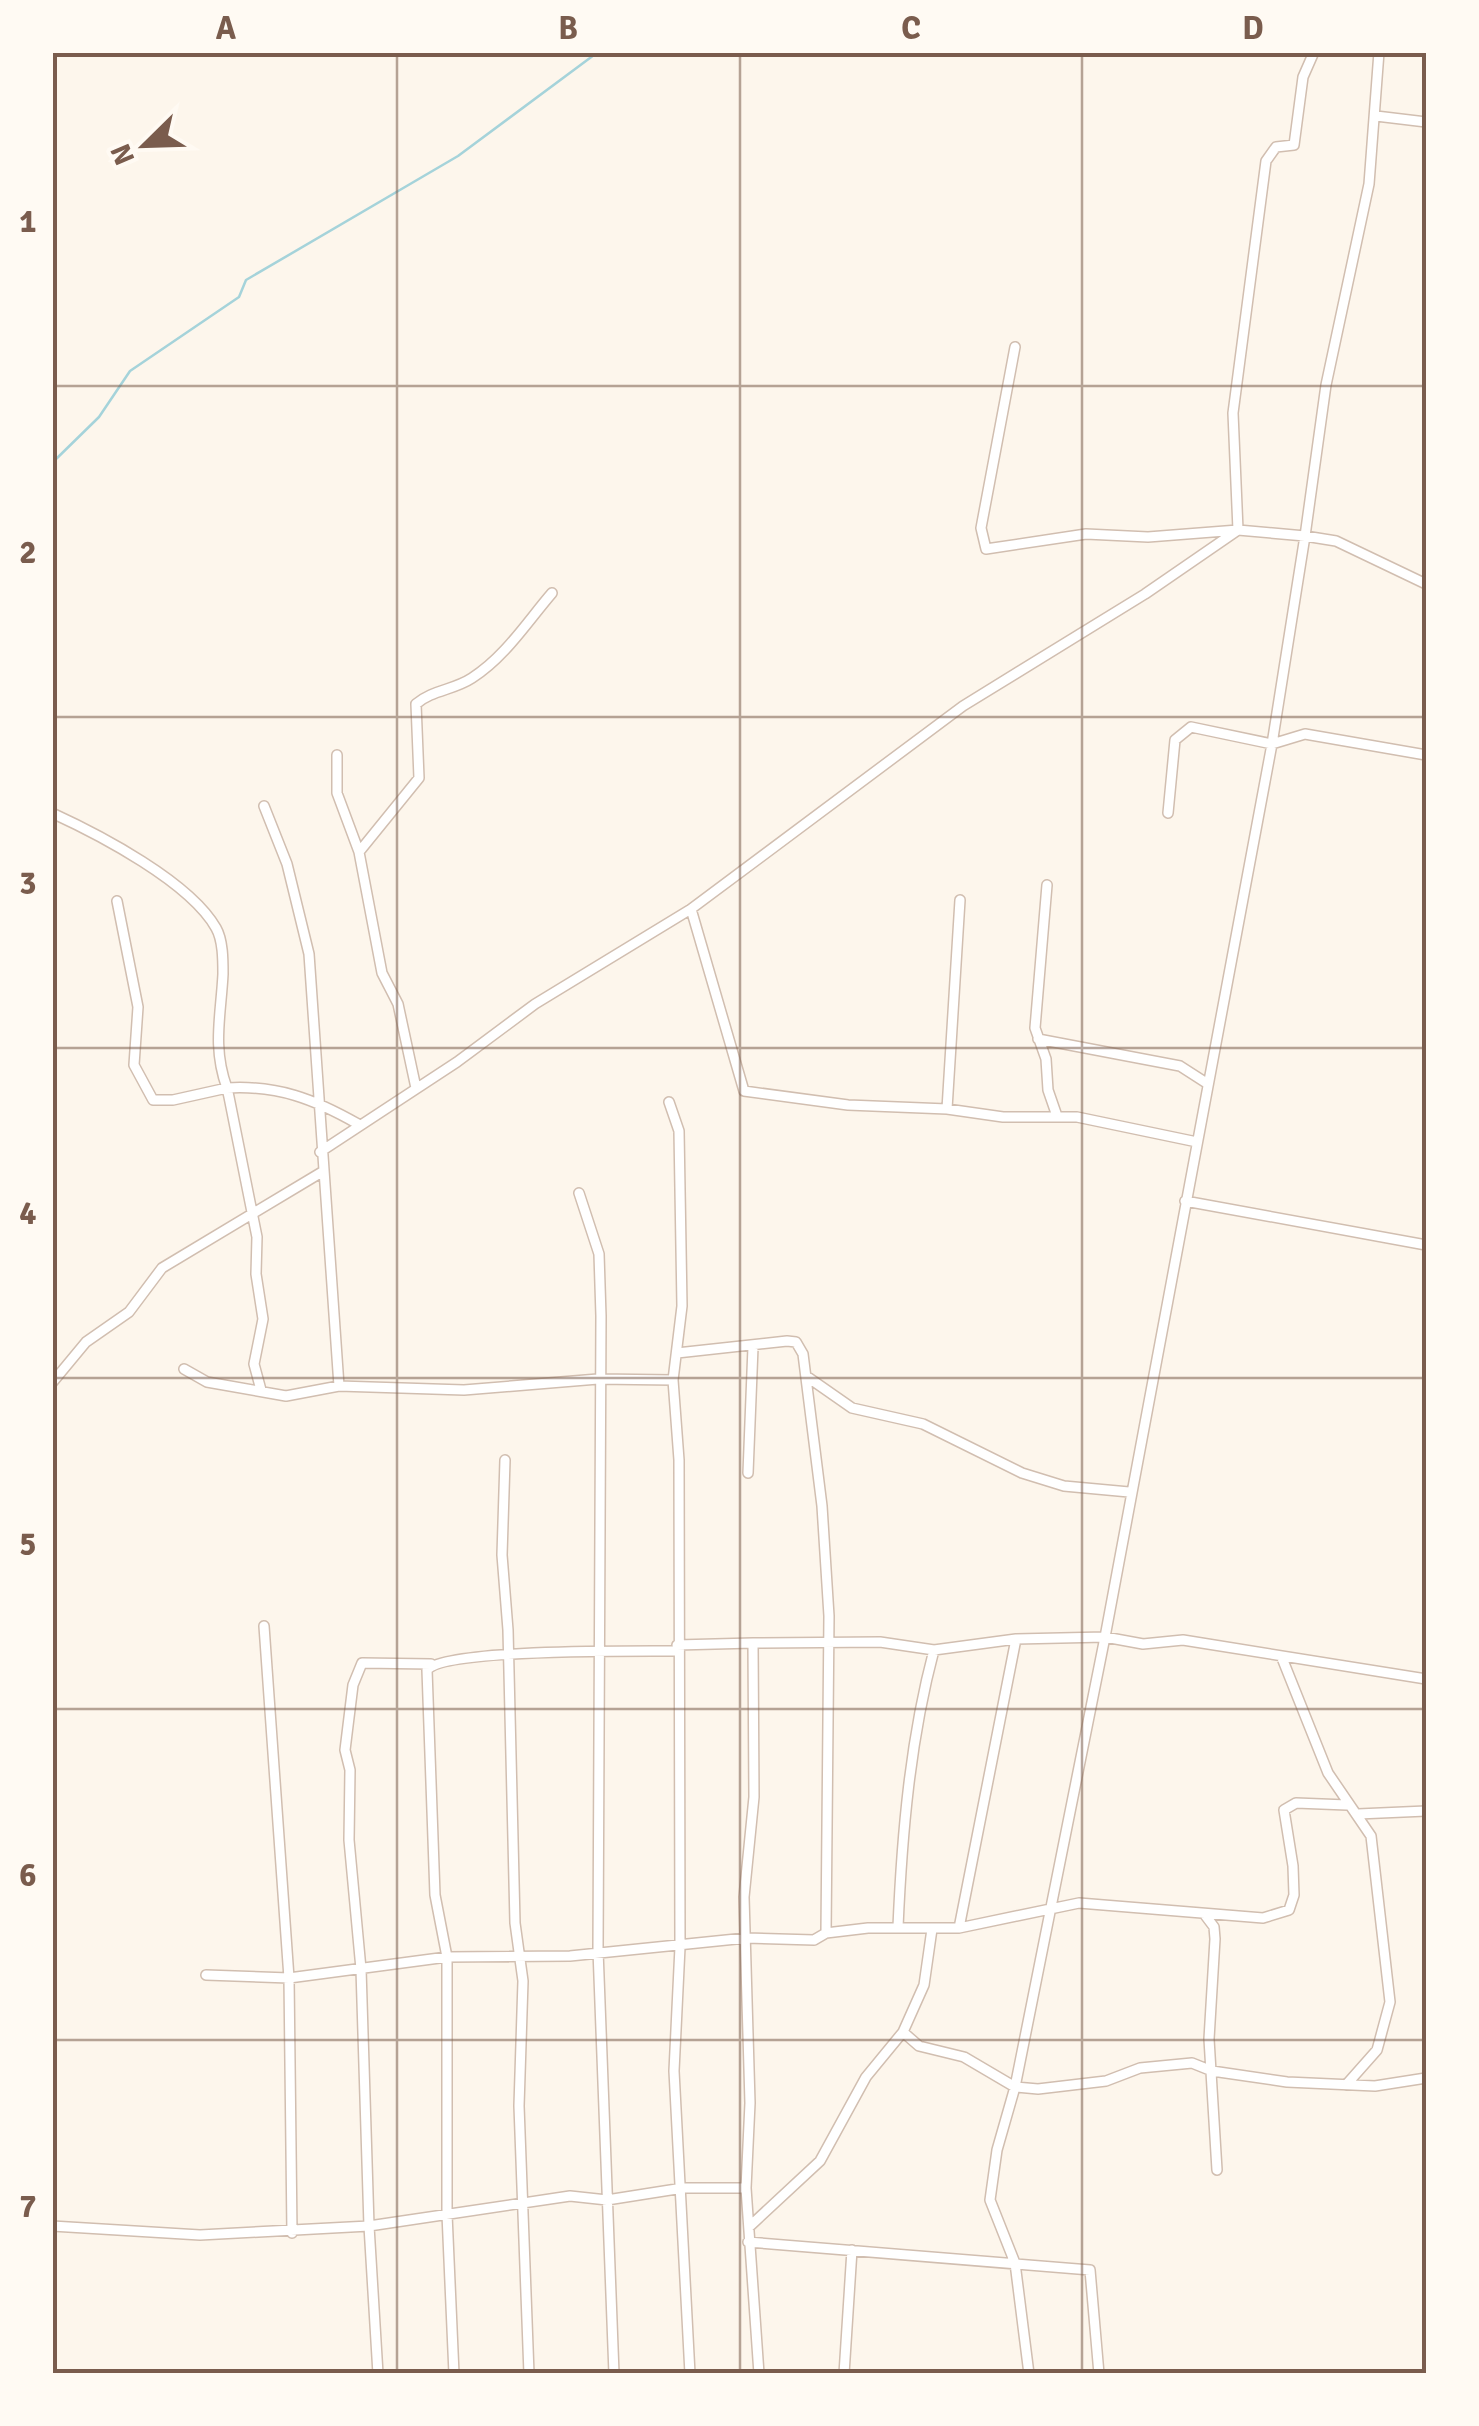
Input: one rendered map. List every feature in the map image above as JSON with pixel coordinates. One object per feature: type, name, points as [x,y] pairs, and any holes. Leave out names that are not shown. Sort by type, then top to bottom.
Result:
[{"type":"street","points":[[1238,530],[1233,413],[1266,161],[1276,147],[1294,145],[1303,77],[1314,52]]},
{"type":"street","points":[[1028,2374],[1015,2263],[990,2200],[997,2150],[1015,2087],[1105,1637],[1272,744],[1326,385],[1369,184],[1379,52]]},
{"type":"street","points":[[1376,116],[1426,122]]},
{"type":"street","points":[[1015,347],[982,528],[986,549],[1086,534],[1148,536],[1238,530],[1336,541],[1426,584]]},
{"type":"street","points":[[320,1152],[535,1004],[692,909],[963,706],[1146,594],[1238,530]]},
{"type":"street","points":[[359,852],[418,778],[416,704],[425,696],[467,682],[489,666],[552,592]]},
{"type":"street","points":[[1168,813],[1170,761],[1182,730],[1192,727],[1272,744],[1304,734],[1426,755]]},
{"type":"street","points":[[337,755],[337,792],[359,852],[382,973],[401,1014],[416,1088]]},
{"type":"street","points":[[264,806],[287,864],[309,954],[339,1386]]},
{"type":"street","points":[[52,814],[116,846],[175,886],[216,928],[222,977],[216,1053],[227,1088],[252,1213],[263,1320],[254,1364],[261,1390]]},
{"type":"street","points":[[1047,885],[1034,1012],[1046,1059],[1050,1102],[1057,1116]]},
{"type":"street","points":[[947,1109],[960,900]]},
{"type":"street","points":[[116,901],[138,1006],[136,1074],[153,1100],[265,1086],[320,1102],[358,1124]]},
{"type":"street","points":[[692,909],[744,1091],[848,1105],[947,1109],[1003,1117],[1057,1116],[1197,1142]]},
{"type":"street","points":[[1038,1039],[1180,1066],[1208,1084]]},
{"type":"street","points":[[669,1102],[679,1130],[682,1306],[673,1380],[679,1460],[680,1946],[674,2071],[690,2374]]},
{"type":"street","points":[[52,1383],[86,1342],[129,1312],[162,1268],[322,1172]]},
{"type":"street","points":[[578,1193],[599,1254],[598,1950],[614,2374]]},
{"type":"street","points":[[1185,1201],[1426,1245]]},
{"type":"street","points":[[678,1352],[796,1342],[809,1378],[822,1506],[828,1644],[826,1933]]},
{"type":"street","points":[[748,1473],[753,1347]]},
{"type":"street","points":[[184,1369],[207,1382],[306,1396],[339,1386],[464,1390],[598,1379],[673,1380]]},
{"type":"street","points":[[809,1378],[852,1408],[923,1424],[1022,1473],[1064,1486],[1130,1492]]},
{"type":"street","points":[[505,1460],[502,1555],[515,1923],[522,1958],[519,2106],[530,2374]]},
{"type":"street","points":[[264,1626],[288,1978],[292,2233]]},
{"type":"street","points":[[378,2374],[360,1969],[349,1840],[350,1770],[345,1750],[353,1685],[362,1663],[431,1664],[753,1643],[880,1642],[934,1650],[1016,1638],[1105,1637],[1143,1644],[1183,1640],[1426,1678]]},
{"type":"street","points":[[958,1928],[1016,1638]]},
{"type":"street","points":[[753,1643],[754,1797],[744,1896],[746,2188],[759,2374]]},
{"type":"street","points":[[898,1927],[906,1807],[920,1704],[934,1650]]},
{"type":"street","points":[[1282,1658],[1328,1772],[1370,1836],[1390,2002],[1376,2050],[1346,2085]]},
{"type":"street","points":[[431,1664],[427,1670],[435,1895],[447,1957],[447,2214],[454,2374]]},
{"type":"street","points":[[206,1975],[288,1978],[447,1957],[570,1956],[598,1950],[746,1938],[814,1940],[826,1933],[898,1927],[958,1928],[1079,1903],[1263,1918],[1288,1910],[1293,1880],[1284,1810],[1296,1804],[1347,1805]]},
{"type":"street","points":[[1358,1814],[1426,1811]]},
{"type":"street","points":[[1205,1915],[1214,1926],[1215,1939],[1209,2039],[1218,2170]]},
{"type":"street","points":[[749,2227],[820,2161],[866,2077],[904,2032],[924,1985],[932,1929]]},
{"type":"street","points":[[904,2032],[919,2046],[964,2057],[1015,2087],[1089,2084],[1164,2064],[1201,2064],[1212,2071],[1287,2082],[1374,2086],[1426,2078]]},
{"type":"street","points":[[52,2226],[200,2235],[292,2233],[369,2226],[570,2196],[607,2200],[683,2188],[746,2188]]},
{"type":"street","points":[[748,2242],[1090,2270],[1098,2374]]},
{"type":"street","points":[[844,2374],[852,2250]]},
{"type":"waterway","points":[[52,463],[99,417],[130,371],[239,297],[246,280],[458,156],[598,52]]}]
